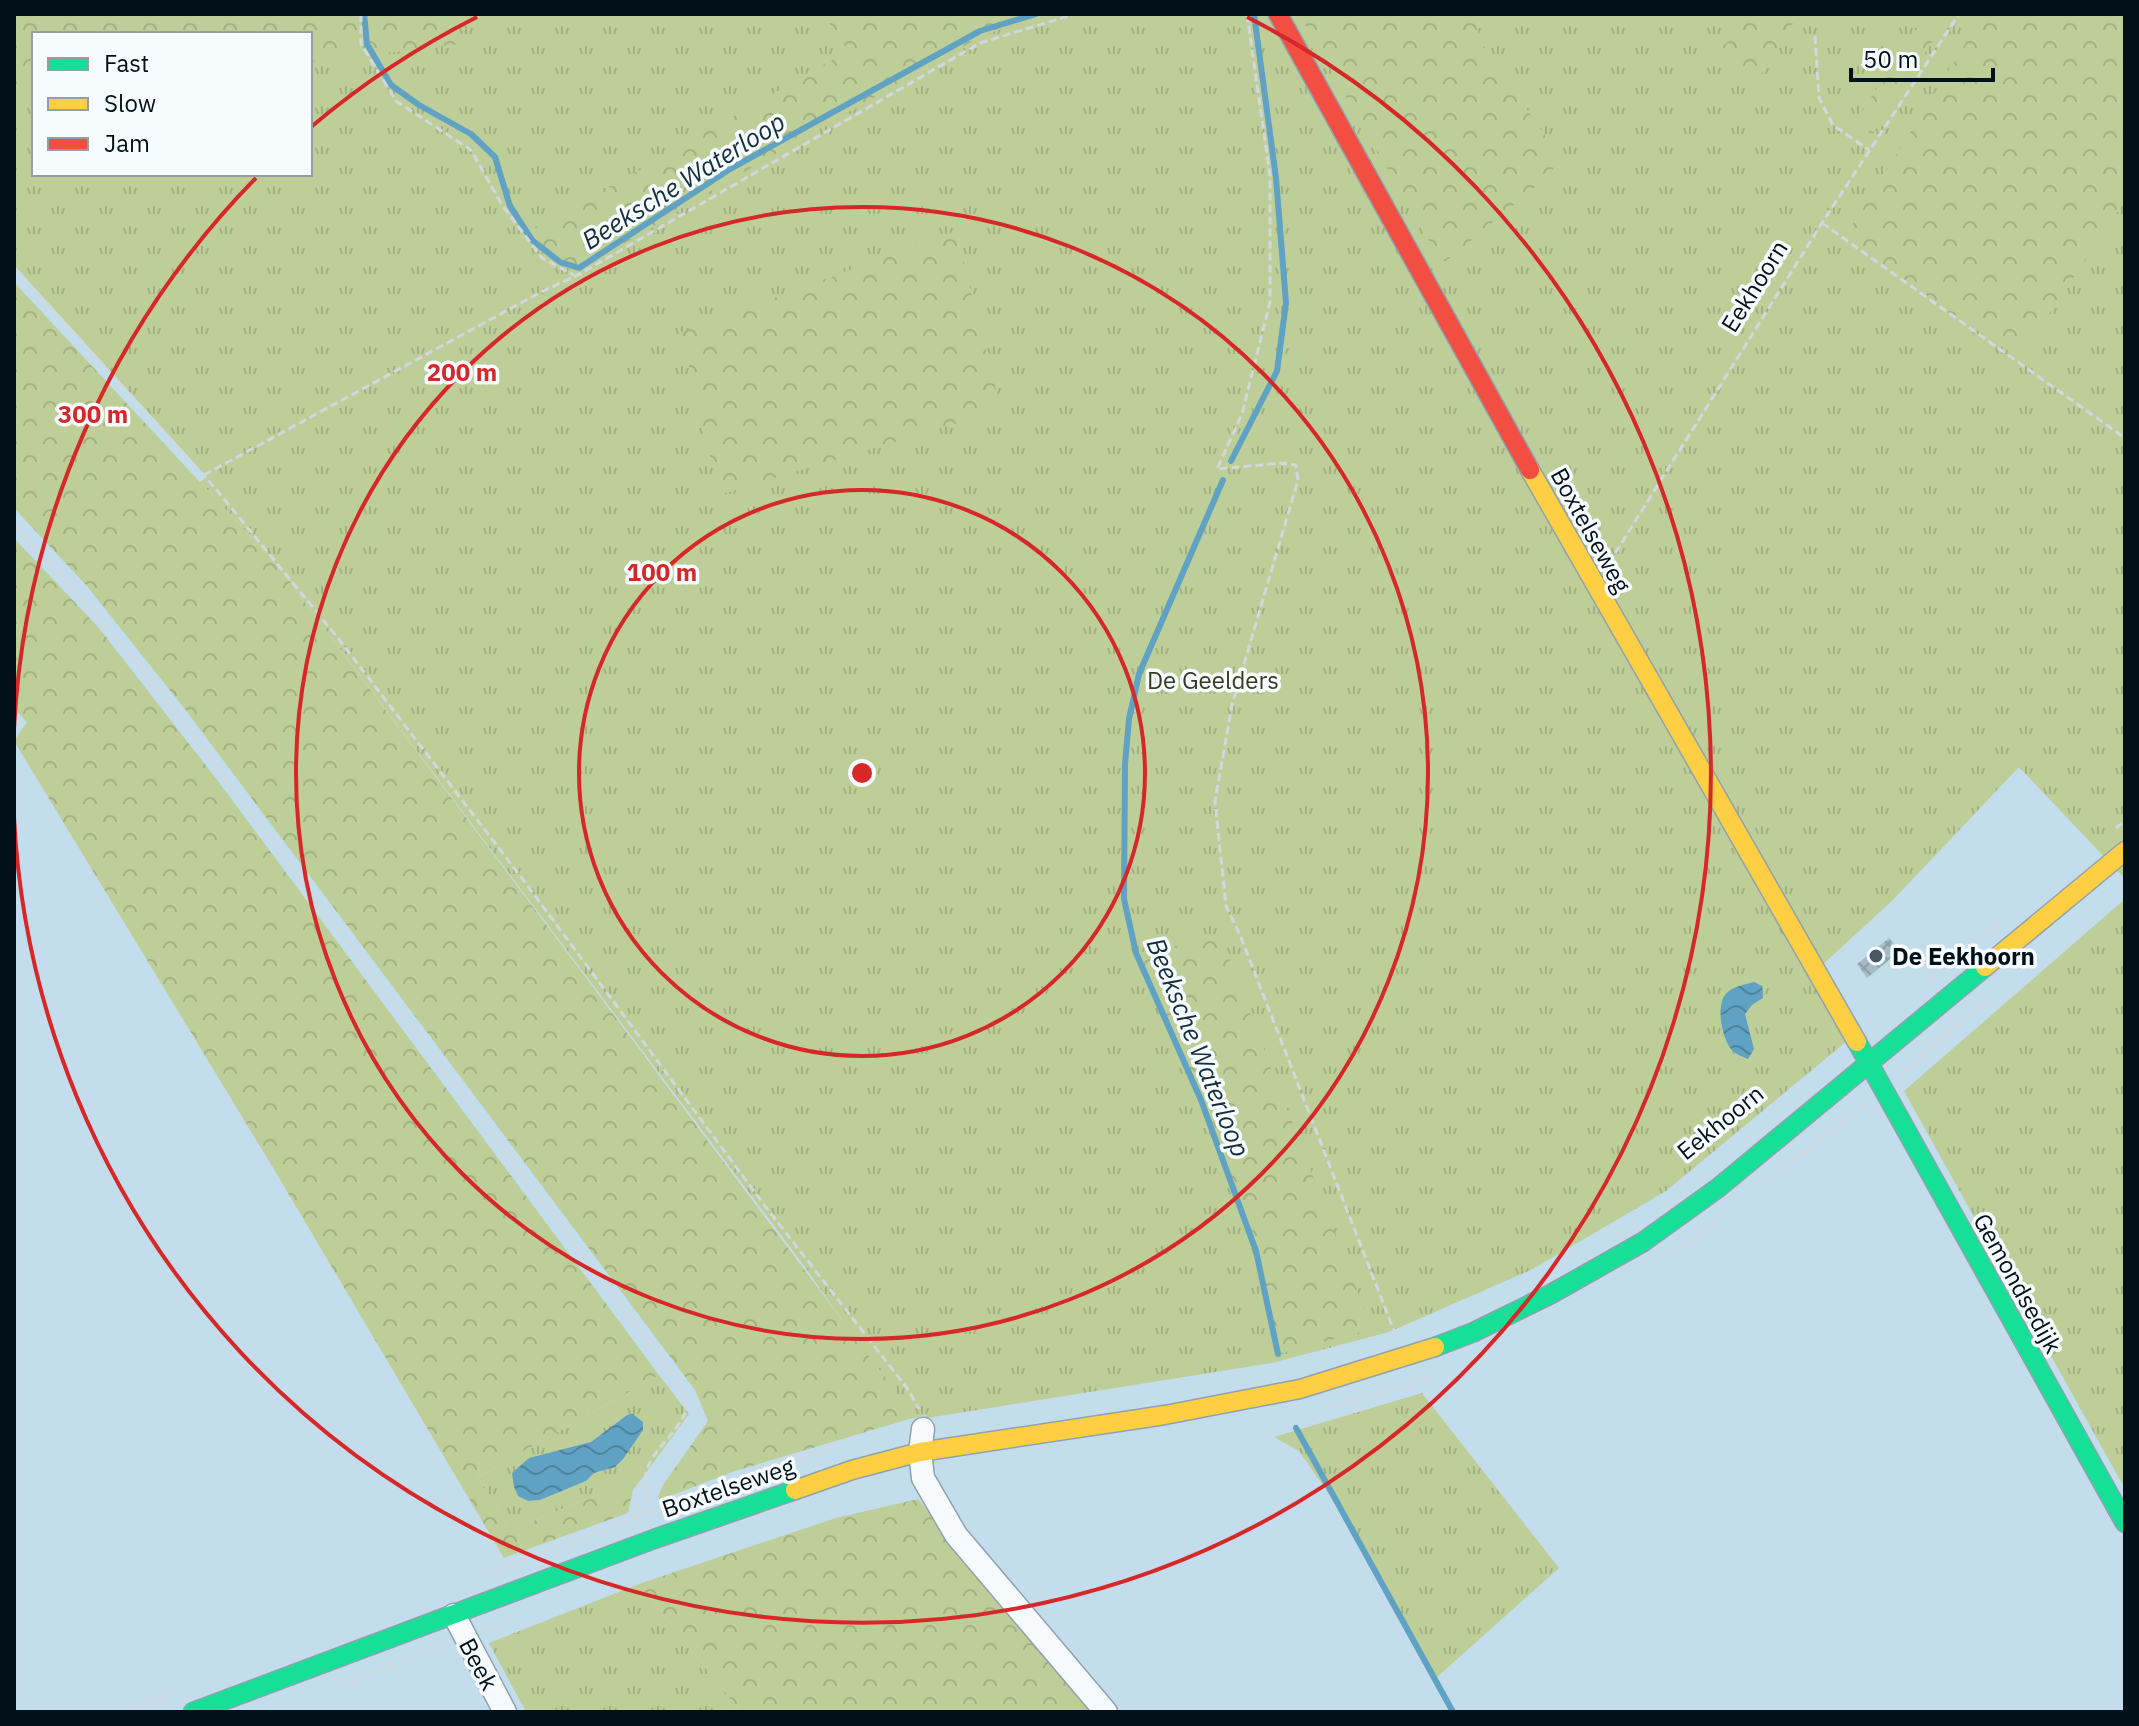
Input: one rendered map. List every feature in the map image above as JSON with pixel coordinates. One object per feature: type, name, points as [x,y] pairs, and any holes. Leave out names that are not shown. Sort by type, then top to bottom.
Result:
[{"type":"main road","name":"Boxtelseweg","points":[[1278,14],[1595,586],[1870,1065]]},
{"type":"main road","name":"Eekhoorn","points":[[1300,1389],[1405,1358],[1474,1332],[1643,1242],[1718,1188],[1870,1065],[2125,851]]},
{"type":"main road","name":"Gemondsedijk","points":[[1870,1065],[2125,1523]]},
{"type":"main road","name":"Boxtelseweg","points":[[193,1712],[783,1493],[920,1452],[1165,1415],[1300,1389]]},
{"type":"street","points":[[923,1429],[920,1452],[923,1478],[956,1535],[1106,1712]]},
{"type":"street","name":"Beek","points":[[454,1615],[505,1712]]},
{"type":"path","points":[[361,14],[361,44],[396,101],[471,150],[502,205],[542,258],[576,276]]},
{"type":"path","points":[[204,475],[541,292],[576,276],[980,43],[1075,14]]},
{"type":"path","points":[[1247,14],[1270,176],[1270,302],[1242,414],[1217,469],[1281,463],[1296,465],[1298,480],[1229,719],[1215,801],[1226,906],[1405,1358]]},
{"type":"path","name":"Eekhoorn","points":[[1595,586],[1822,223],[1959,14]]},
{"type":"path","points":[[1815,36],[1819,98],[1833,125],[1870,150]]},
{"type":"path","points":[[1822,223],[2125,438]]},
{"type":"path","points":[[14,268],[204,475],[338,638],[524,881],[765,1206],[907,1388],[919,1405],[923,1429]]},
{"type":"path","name":"Boxtelseweg","points":[[14,526],[144,672],[681,1386],[687,1410],[677,1430],[644,1470],[644,1491],[652,1511],[771,1466],[843,1446]]},
{"type":"path","points":[[2113,830],[2125,821]]},
{"type":"path","points":[[1922,985],[2004,917]]},
{"type":"path","points":[[337,1686],[520,1617]]},
{"type":"green space","name":"De Geelders","points":[[14,14],[2125,14],[2125,879],[2019,767],[1893,900],[1820,967],[1847,1041],[1666,1191],[1533,1269],[1389,1332],[1272,1363],[906,1420],[909,1415],[802,1263],[277,565],[200,482],[207,477],[14,265]]},
{"type":"green space","points":[[14,14],[453,14],[461,44],[312,62],[312,32],[32,32],[32,92],[14,94]]},
{"type":"green space","points":[[823,14],[1060,14],[1006,27],[978,38],[636,237],[577,268],[558,263],[532,245],[524,233],[848,51]]},
{"type":"green space","points":[[1299,14],[1472,14],[1483,45],[1559,156],[1551,174],[1441,262]]},
{"type":"green space","points":[[1743,14],[1799,14],[1757,81],[1717,51],[1741,31]]},
{"type":"green space","points":[[1924,14],[1950,14],[1872,135],[1856,121]]},
{"type":"green space","points":[[1984,14],[2125,14],[2125,201],[2019,358],[1843,240]]},
{"type":"green space","points":[[956,231],[1001,410],[719,495],[681,332]]},
{"type":"green space","points":[[14,282],[277,565],[905,1404],[909,1415],[906,1420],[732,1472],[660,1500],[658,1497],[663,1485],[708,1421],[695,1390],[184,708],[86,585],[14,508]]},
{"type":"green space","points":[[14,538],[99,628],[218,781],[659,1375],[478,1477],[508,1528],[517,1528],[640,1481],[633,1490],[628,1513],[504,1558],[275,1171],[14,741],[27,722],[14,708]]},
{"type":"green space","points":[[2125,899],[2125,1489],[1904,1091]]},
{"type":"green space","points":[[1221,938],[1372,1329],[1278,1354],[1256,1251],[1201,1100],[1136,953]]},
{"type":"green space","points":[[659,1375],[689,1414],[640,1481],[517,1528],[508,1528],[478,1477]],"holes":[[[627,1415],[615,1467],[594,1473],[586,1481],[540,1500],[528,1501],[518,1496],[574,1448],[591,1442]]]},
{"type":"green space","points":[[1422,1393],[1559,1568],[1435,1679],[1350,1524],[1299,1451],[1274,1437]]},
{"type":"green space","points":[[918,1499],[1095,1712],[741,1712],[639,1584],[836,1518]]},
{"type":"green space","points":[[639,1584],[741,1712],[526,1712],[489,1643]]},
{"type":"water","points":[[1754,982],[1762,986],[1763,998],[1745,1014],[1754,1049],[1748,1059],[1728,1044],[1721,1022],[1721,1007],[1728,992]]},
{"type":"water","points":[[633,1414],[643,1422],[643,1430],[615,1467],[594,1473],[586,1481],[540,1500],[528,1501],[518,1496],[512,1473],[529,1458],[591,1442],[627,1415]]},
{"type":"building","points":[[1889,938],[1900,951],[1867,978],[1857,964]]},
{"type":"waterway","name":"Beeksche Waterloop","points":[[364,14],[367,44],[391,85],[419,105],[471,134],[495,157],[510,206],[532,240],[560,262],[579,268],[730,169],[980,31],[1036,14]]},
{"type":"waterway","name":"Beeksche Waterloop","points":[[1231,461],[1277,371],[1286,303],[1276,178],[1254,14]]},
{"type":"waterway","name":"Beeksche Waterloop","points":[[1223,480],[1139,674],[1129,719],[1125,764],[1124,899],[1136,953],[1201,1100],[1256,1251],[1278,1354]]},
{"type":"waterway","name":"Beeksche Waterloop","points":[[1296,1428],[1453,1712]]},
{"type":"traffic: fast","points":[[1435,1347],[1474,1332],[1551,1294],[1643,1242],[1718,1188],[1985,967]]},
{"type":"traffic: fast","points":[[1857,1042],[2125,1523]]},
{"type":"traffic: fast","points":[[193,1712],[654,1539],[795,1490]]},
{"type":"traffic: slow","points":[[1530,470],[1857,1042]]},
{"type":"traffic: slow","points":[[1985,967],[2125,851]]},
{"type":"traffic: slow","points":[[795,1490],[852,1470],[920,1452],[1165,1415],[1300,1389],[1435,1347]]},
{"type":"traffic: jam","points":[[1278,14],[1530,470]]},
{"type":"place","name":"De Eekhoorn","points":[[1876,956]]}]
